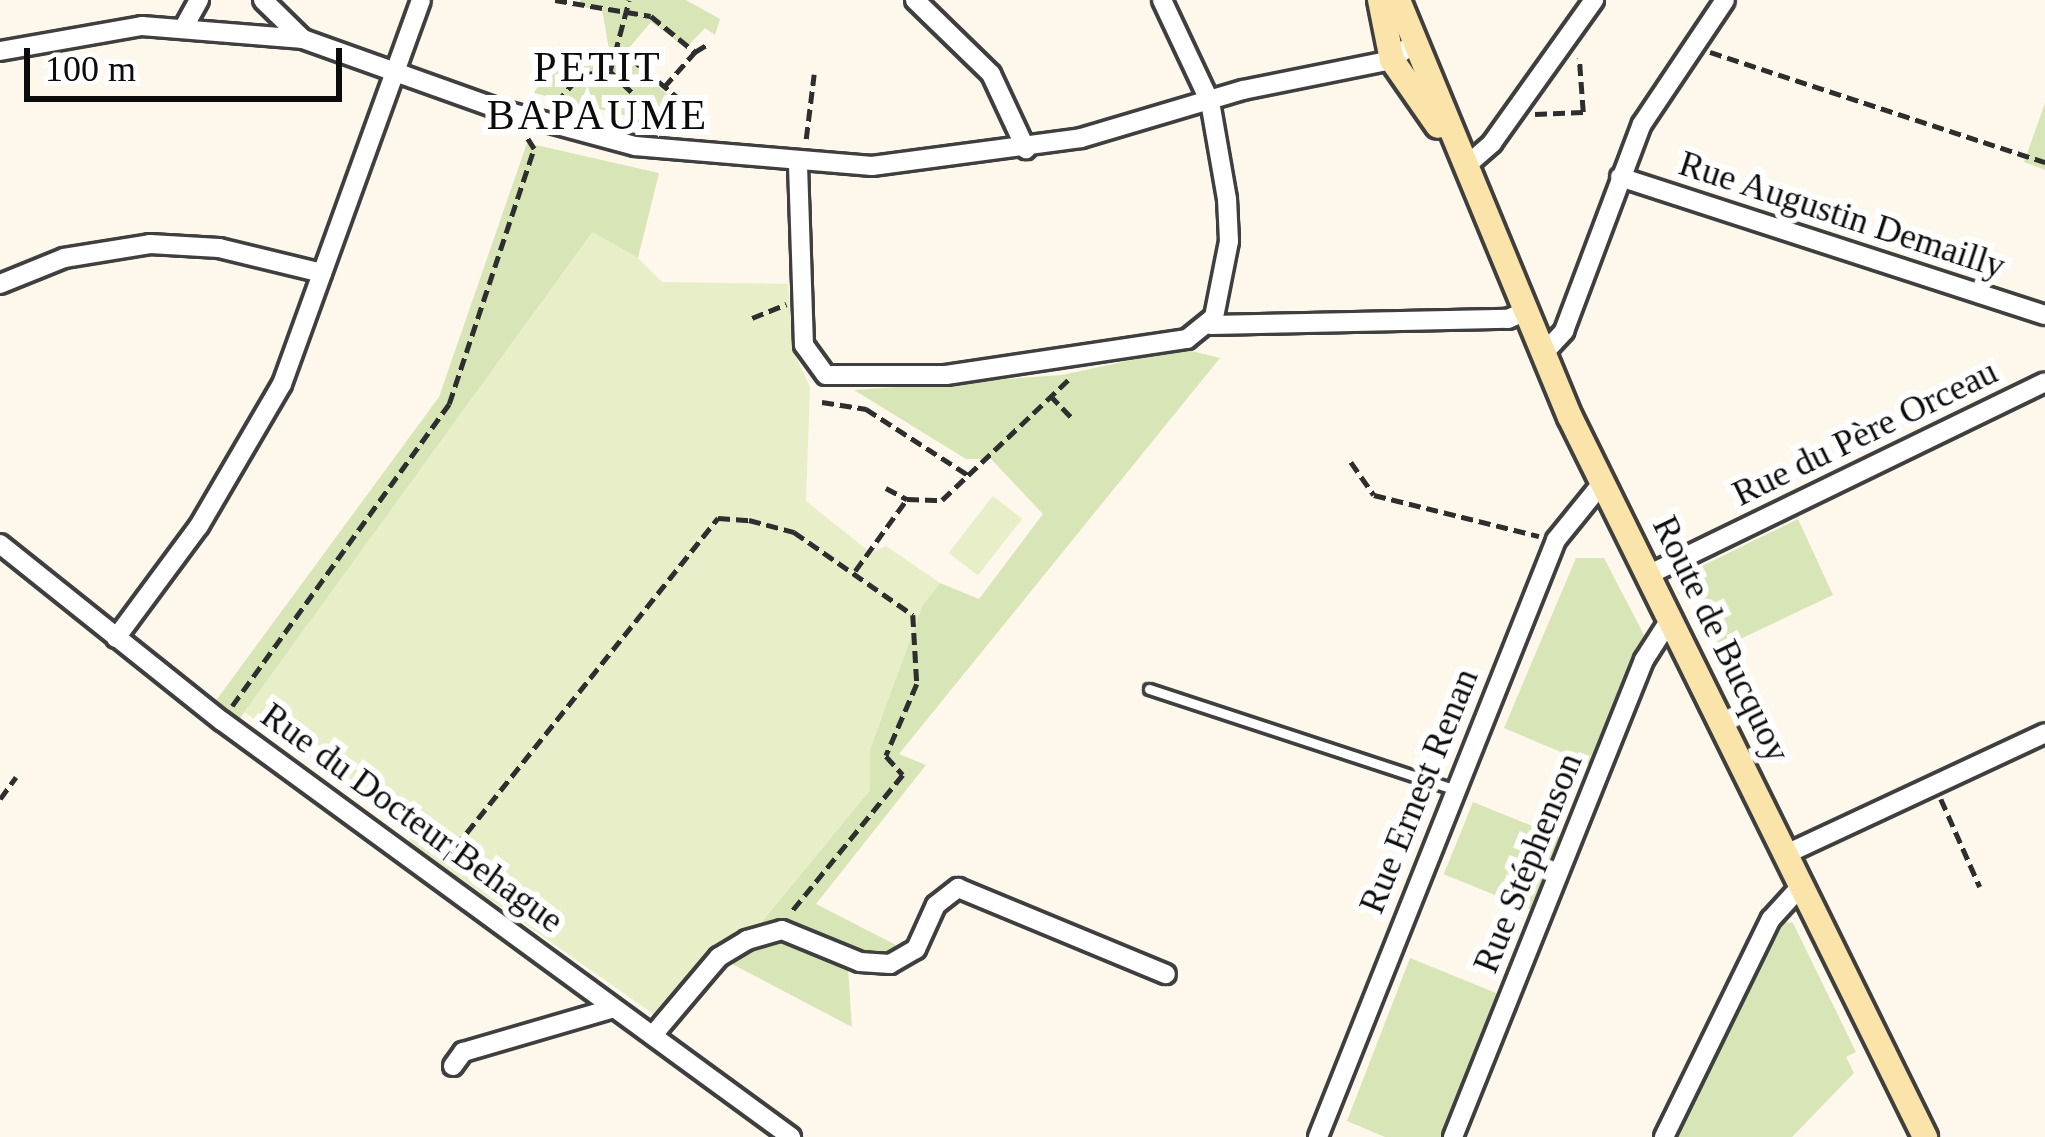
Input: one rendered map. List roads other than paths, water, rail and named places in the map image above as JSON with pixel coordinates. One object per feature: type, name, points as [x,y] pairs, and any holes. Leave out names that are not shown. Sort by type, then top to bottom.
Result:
[{"type":"main road","name":"Route de Bucquoy","points":[[1380,0],[1392,59],[1466,166]]},
{"type":"main road","name":"Route de Bucquoy","points":[[1398,0],[1542,355],[1925,1137]]},
{"type":"street","points":[[184,27],[199,0]]},
{"type":"street","points":[[263,0],[303,39]]},
{"type":"street","points":[[116,638],[257,430],[322,273],[421,0]]},
{"type":"street","points":[[915,0],[991,74],[1026,149]]},
{"type":"street","points":[[1162,0],[1210,102],[1228,241],[1211,325]]},
{"type":"street","points":[[1466,166],[1515,111],[1594,0]]},
{"type":"street","points":[[1542,355],[1564,332],[1620,177],[1688,51],[1725,0]]},
{"type":"street","points":[[0,51],[99,30],[184,27],[303,39],[397,67],[524,116],[635,146],[798,165],[872,166],[1026,149],[1392,59],[1414,43]]},
{"type":"street","points":[[1392,59],[1415,68],[1437,98]]},
{"type":"street","points":[[798,165],[804,344],[826,375],[946,375],[1080,360],[1187,339],[1211,325],[1508,319],[1524,312]]},
{"type":"street","name":"Rue Augustin Demailly","points":[[1620,177],[2045,316]]},
{"type":"street","points":[[0,284],[64,258],[150,244],[219,248],[322,273]]},
{"type":"street","name":"Rue du Père Orceau","points":[[1648,575],[2045,382]]},
{"type":"street","name":"Rue Ernest Renan","points":[[1318,1137],[1556,540],[1603,482]]},
{"type":"street","name":"Rue du Docteur Behague","points":[[0,544],[222,721],[791,1137]]},
{"type":"street","name":"Rue Stéphenson","points":[[1453,1137],[1644,660],[1670,618]]},
{"type":"street","points":[[1786,854],[2045,733]]},
{"type":"street","points":[[1664,1137],[1771,919],[1801,886]]},
{"type":"street","points":[[653,1035],[719,956],[782,930],[860,962],[890,964],[916,949],[946,894],[972,888],[1166,974]]},
{"type":"street","points":[[453,1066],[463,1052],[614,1008]]},
{"type":"lane","points":[[1149,689],[1456,790]]},
{"type":"district","name":"PETIT BAPAUME","points":[[598,91]]}]
